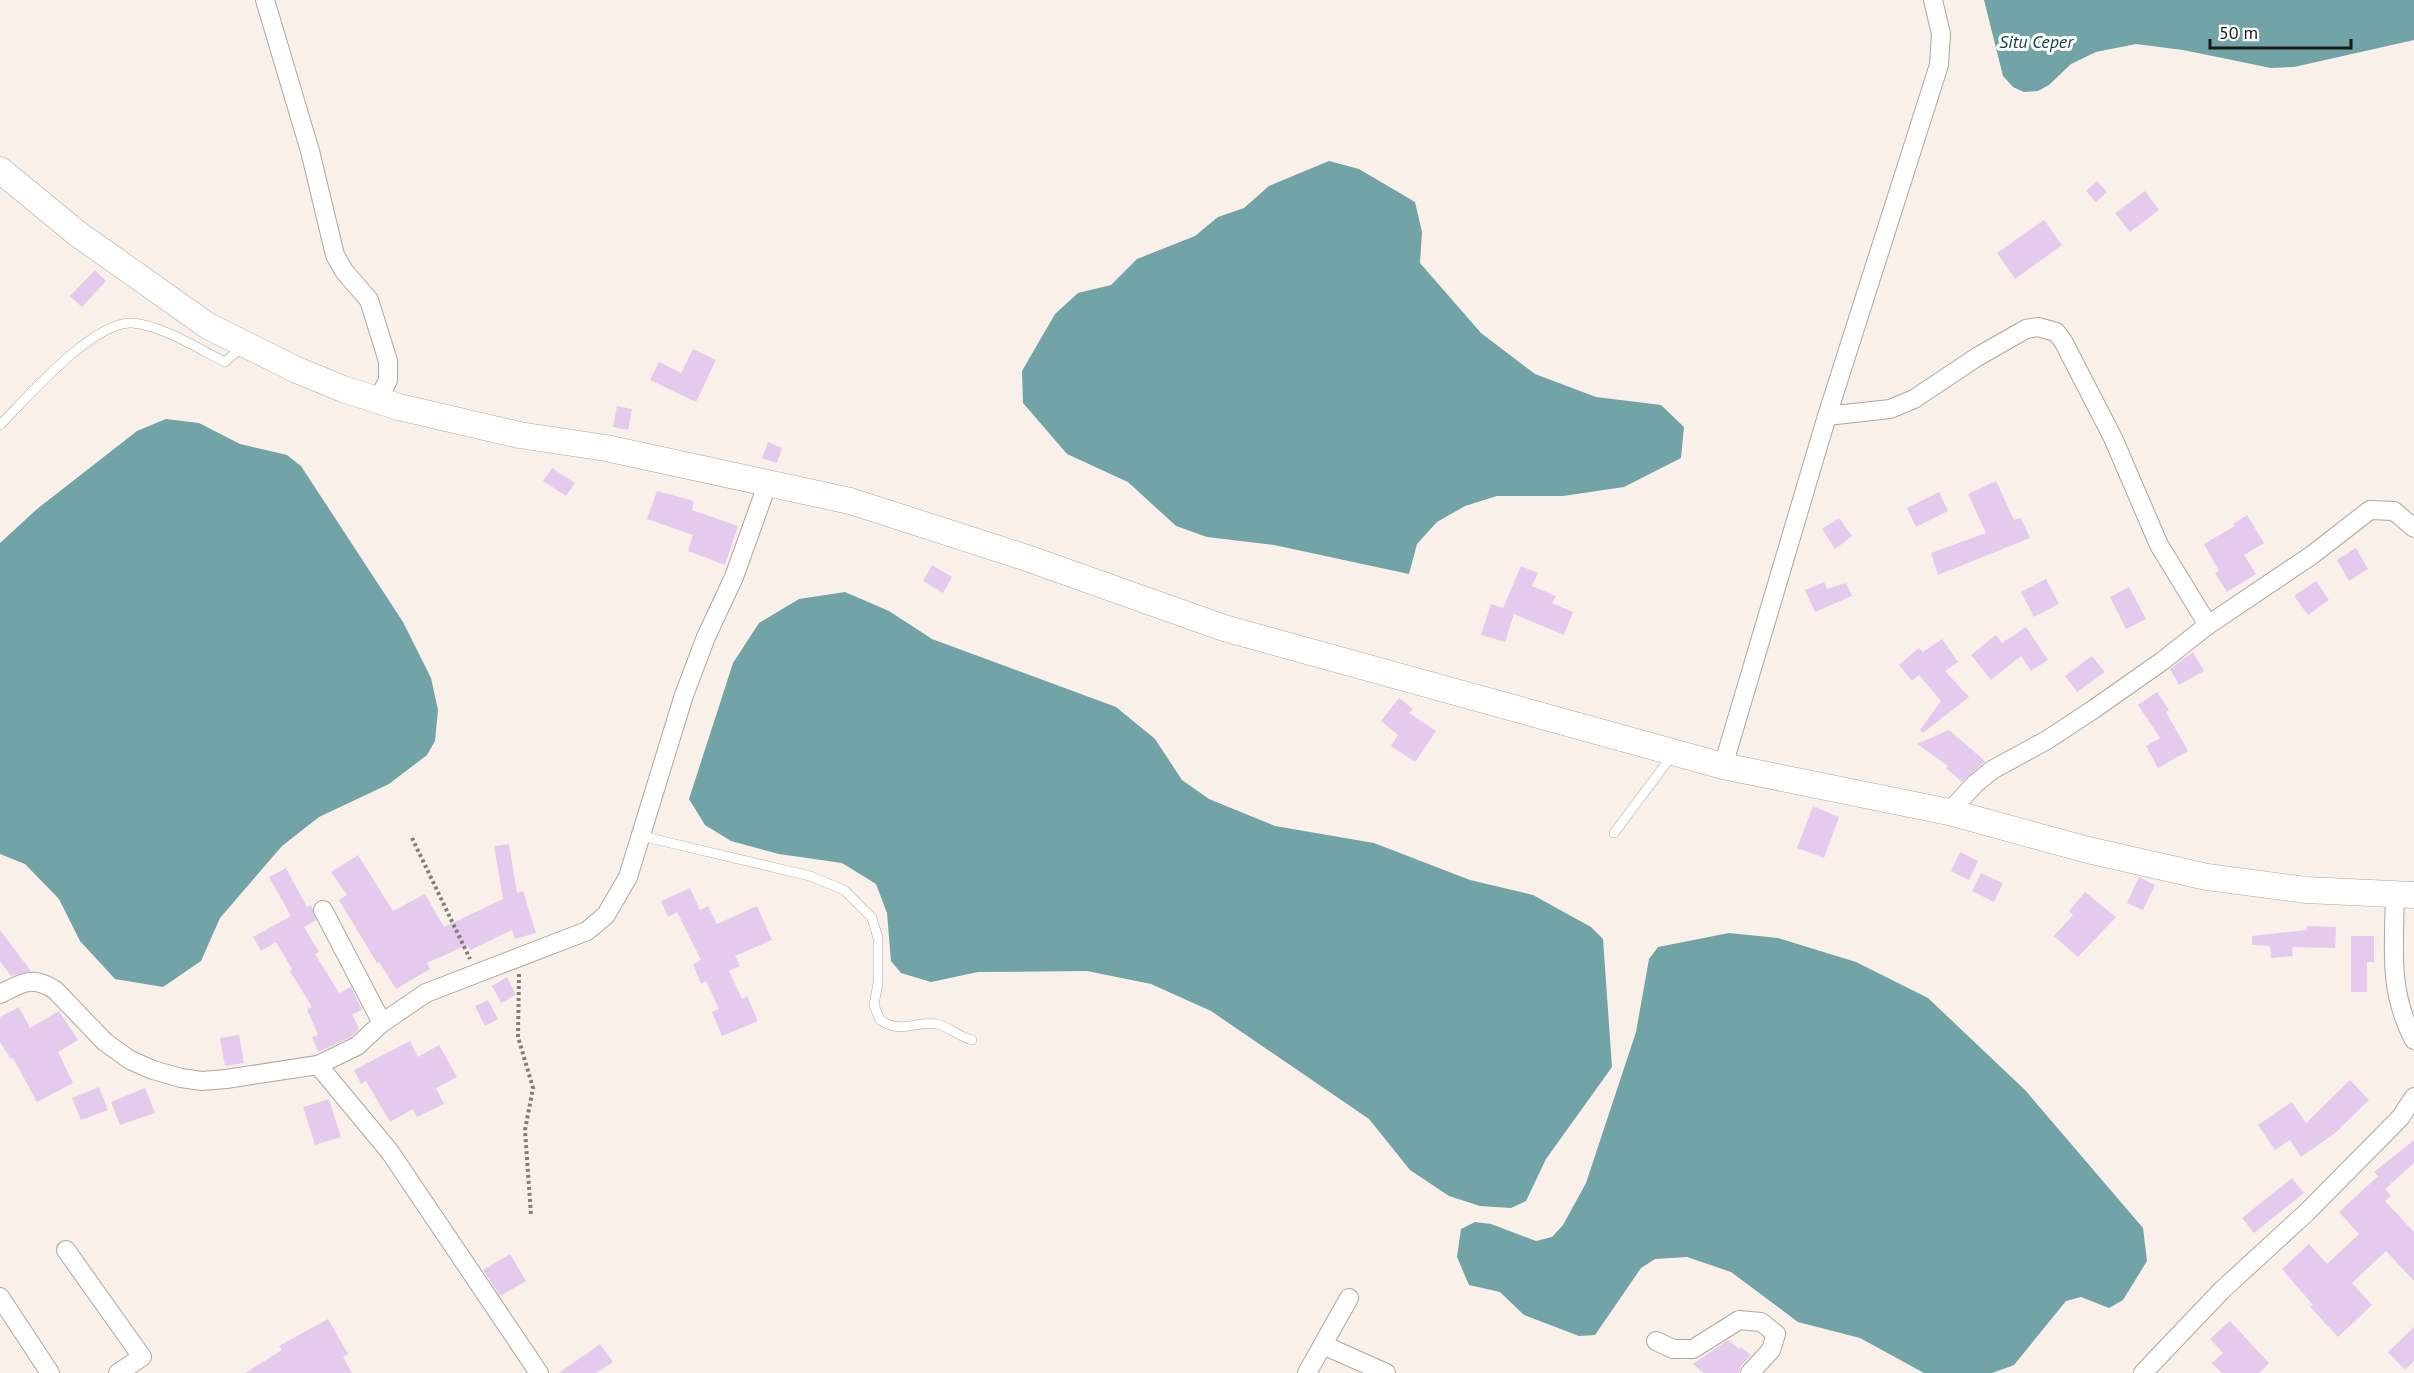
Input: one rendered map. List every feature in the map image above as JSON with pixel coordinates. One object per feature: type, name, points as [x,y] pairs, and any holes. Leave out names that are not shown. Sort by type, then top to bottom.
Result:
[{"type":"street","points":[[265,0],[310,151],[335,255],[344,271],[369,300],[388,361],[388,380],[378,400]]},
{"type":"street","points":[[1723,766],[1827,416],[1939,66],[1941,34],[1933,0]]},
{"type":"street","points":[[0,170],[78,234],[208,326],[297,370],[378,400],[519,435],[606,448],[767,485],[850,501],[1024,557],[1224,628],[1723,766],[1948,812],[2088,850],[2207,877],[2306,890],[2404,895],[2394,982],[2404,1020],[2414,1040]]},
{"type":"street","points":[[1827,416],[1890,409],[1914,399],[1977,357],[2026,329],[2038,327],[2056,332],[2063,341],[2113,438],[2159,545],[2208,625]]},
{"type":"street","points":[[0,994],[24,982],[35,980],[45,983],[55,990],[105,1042],[130,1060],[153,1070],[182,1078],[202,1081],[226,1079],[318,1065],[357,1046],[382,1023],[426,993],[587,931],[606,915],[628,877],[684,695],[706,637],[734,577],[767,485]]},
{"type":"street","points":[[1948,812],[1992,770],[2047,740],[2094,709],[2161,662],[2208,625],[2312,555],[2370,510],[2394,511],[2414,528]]},
{"type":"street","points":[[323,910],[382,1023]]},
{"type":"street","points":[[318,1065],[390,1152],[539,1373]]},
{"type":"street","points":[[2143,1373],[2222,1290],[2306,1214],[2400,1118],[2414,1097]]},
{"type":"street","points":[[66,1250],[142,1357],[118,1373]]},
{"type":"street","points":[[0,1297],[50,1373]]},
{"type":"street","points":[[1307,1373],[1349,1298]]},
{"type":"street","points":[[1656,1341],[1673,1349],[1693,1349],[1739,1320],[1761,1322],[1776,1334],[1771,1350],[1750,1373]]},
{"type":"street","points":[[1323,1345],[1386,1373]]},
{"type":"lane","points":[[0,425],[70,356],[105,330],[131,323],[170,334],[225,362],[244,344]]},
{"type":"lane","points":[[1614,833],[1674,752]]},
{"type":"lane","points":[[641,836],[810,876],[844,890],[872,918],[878,938],[878,983],[874,1005],[876,1015],[880,1020],[895,1028],[936,1024],[960,1037],[972,1040]]},
{"type":"path","points":[[412,838],[477,973]]},
{"type":"path","points":[[519,959],[518,1037],[532,1088],[525,1130],[531,1215]]},
{"type":"water","name":"Situ Ceper","points":[[1984,0],[2414,0],[2414,40],[2294,67],[2271,68],[2183,50],[2136,44],[2096,52],[2071,64],[2049,85],[2038,91],[2024,92],[2013,87],[2003,76]]},
{"type":"water","points":[[1329,161],[1359,169],[1415,202],[1422,232],[1420,263],[1481,333],[1535,374],[1596,397],[1661,405],[1684,427],[1681,458],[1624,487],[1563,496],[1497,496],[1465,506],[1437,522],[1417,544],[1409,574],[1274,545],[1207,537],[1176,526],[1128,482],[1067,454],[1023,403],[1022,371],[1055,314],[1078,293],[1111,285],[1137,259],[1195,236],[1218,217],[1244,208],[1269,186]]},
{"type":"water","points":[[166,419],[199,423],[240,444],[287,455],[301,466],[403,622],[431,678],[438,710],[435,741],[427,755],[389,784],[319,817],[282,846],[220,918],[201,961],[163,987],[115,979],[80,941],[59,899],[25,864],[0,854],[0,543],[37,509],[137,431]]},
{"type":"water","points":[[845,592],[889,611],[932,639],[1116,707],[1155,739],[1182,780],[1209,799],[1275,826],[1374,843],[1470,880],[1533,895],[1591,927],[1603,939],[1612,1067],[1546,1159],[1526,1201],[1511,1208],[1480,1206],[1449,1196],[1410,1170],[1369,1119],[1211,1011],[1151,984],[1087,971],[978,972],[931,982],[901,973],[891,961],[887,913],[876,884],[842,863],[779,854],[731,841],[705,825],[689,799],[733,663],[759,623],[799,599]]},
{"type":"water","points":[[1729,933],[1778,938],[1856,962],[1928,998],[2025,1090],[2143,1228],[2147,1261],[2123,1300],[2109,1308],[2081,1297],[2066,1301],[2014,1365],[1992,1373],[1924,1373],[1860,1338],[1798,1322],[1731,1272],[1687,1257],[1655,1259],[1641,1268],[1595,1335],[1579,1336],[1524,1315],[1500,1292],[1469,1285],[1457,1257],[1461,1229],[1475,1222],[1491,1224],[1536,1241],[1552,1237],[1563,1225],[1586,1183],[1636,1032],[1649,959],[1658,947]]},
{"type":"building","points":[[2097,181],[2107,192],[2096,202],[2086,191]]},
{"type":"building","points":[[2145,191],[2159,210],[2130,232],[2115,213]]},
{"type":"building","points":[[2044,220],[2062,245],[2015,279],[1997,253]]},
{"type":"building","points":[[95,270],[106,281],[82,307],[70,296]]},
{"type":"building","points":[[693,349],[716,360],[696,402],[650,380],[659,362],[681,373]]},
{"type":"building","points":[[617,406],[632,409],[628,430],[613,427]]},
{"type":"building","points":[[768,442],[782,448],[777,463],[762,458]]},
{"type":"building","points":[[552,468],[575,483],[566,496],[543,481]]},
{"type":"building","points":[[1996,481],[2014,520],[2021,518],[2030,538],[1938,575],[1931,553],[1986,533],[1968,494]]},
{"type":"building","points":[[657,491],[694,501],[692,510],[738,526],[725,565],[688,551],[693,535],[647,519]]},
{"type":"building","points":[[1939,492],[1948,511],[1916,527],[1907,508]]},
{"type":"building","points":[[2247,515],[2264,543],[2244,555],[2256,574],[2227,592],[2215,573],[2219,571],[2204,544],[2235,526],[2233,524]]},
{"type":"building","points":[[1839,518],[1852,536],[1835,549],[1822,529]]},
{"type":"building","points":[[2356,548],[2368,569],[2349,581],[2337,560]]},
{"type":"building","points":[[932,565],[952,577],[943,593],[923,581]]},
{"type":"building","points":[[1521,566],[1538,573],[1532,586],[1556,596],[1552,603],[1573,612],[1564,635],[1514,614],[1505,642],[1481,635],[1491,604],[1503,608]]},
{"type":"building","points":[[2046,579],[2059,604],[2034,617],[2021,592]]},
{"type":"building","points":[[2316,581],[2329,600],[2308,615],[2294,596]]},
{"type":"building","points":[[1824,582],[1827,589],[1846,583],[1852,596],[1815,612],[1805,590]]},
{"type":"building","points":[[2129,587],[2146,619],[2126,629],[2110,597]]},
{"type":"building","points":[[2026,627],[2048,660],[2031,671],[2021,656],[1991,680],[1971,655],[1996,635],[2002,643]]},
{"type":"building","points":[[1942,639],[1958,662],[1945,671],[1969,697],[1923,733],[1920,730],[1941,701],[1919,675],[1912,681],[1899,665],[1919,648],[1923,652]]},
{"type":"building","points":[[2193,652],[2204,671],[2179,685],[2170,669]]},
{"type":"building","points":[[2092,656],[2105,672],[2077,692],[2065,676]]},
{"type":"building","points":[[2157,692],[2169,710],[2166,712],[2188,751],[2158,768],[2146,746],[2160,738],[2138,705]]},
{"type":"building","points":[[1399,698],[1413,709],[1409,713],[1436,731],[1415,762],[1391,746],[1398,735],[1381,721]]},
{"type":"building","points":[[1949,730],[1985,761],[1962,782],[1946,768],[1948,766],[1917,744]]},
{"type":"building","points":[[1813,806],[1839,817],[1824,858],[1797,848]]},
{"type":"building","points":[[509,844],[517,893],[523,891],[536,933],[515,939],[512,930],[470,950],[467,945],[427,963],[430,969],[396,989],[379,962],[377,963],[339,900],[347,895],[331,872],[358,855],[393,911],[425,894],[444,927],[503,899],[494,846]]},
{"type":"building","points":[[1960,852],[1978,861],[1969,880],[1951,871]]},
{"type":"building","points":[[286,868],[307,907],[311,905],[312,907],[316,920],[304,927],[319,952],[315,954],[339,993],[351,987],[362,1010],[352,1014],[359,1029],[351,1037],[318,1052],[312,1037],[318,1035],[307,1009],[312,1007],[290,971],[292,969],[276,942],[261,951],[253,937],[291,916],[269,877]]},
{"type":"building","points":[[1981,873],[2003,883],[1994,902],[1972,891]]},
{"type":"building","points":[[2139,877],[2155,885],[2143,910],[2127,903]]},
{"type":"building","points":[[690,888],[700,910],[708,906],[717,924],[757,906],[772,940],[735,956],[740,966],[729,971],[742,999],[747,996],[758,1021],[722,1036],[712,1012],[719,1009],[706,981],[701,984],[693,964],[701,960],[677,912],[668,917],[661,901]]},
{"type":"building","points":[[2085,892],[2116,917],[2078,957],[2054,936],[2073,915],[2069,911]]},
{"type":"building","points":[[2307,926],[2336,927],[2335,948],[2292,947],[2293,956],[2271,958],[2270,946],[2252,945],[2252,936],[2307,930]]},
{"type":"building","points":[[0,930],[31,971],[11,976],[0,961]]},
{"type":"building","points":[[2351,936],[2374,936],[2374,962],[2367,962],[2367,992],[2351,992]]},
{"type":"building","points":[[507,977],[516,995],[501,1003],[492,986]]},
{"type":"building","points":[[488,1000],[498,1019],[485,1026],[475,1006]]},
{"type":"building","points":[[19,1007],[30,1028],[59,1011],[78,1040],[58,1052],[73,1083],[37,1102],[13,1058],[11,1059],[0,1042],[0,1017]]},
{"type":"building","points":[[239,1035],[244,1063],[225,1066],[220,1038]]},
{"type":"building","points":[[410,1041],[418,1057],[439,1045],[457,1077],[436,1088],[444,1104],[417,1117],[413,1109],[390,1122],[366,1081],[361,1084],[354,1070]]},
{"type":"building","points":[[2350,1080],[2369,1100],[2334,1134],[2301,1157],[2290,1140],[2275,1150],[2258,1125],[2292,1102],[2306,1123]]},
{"type":"building","points":[[99,1087],[108,1110],[81,1120],[72,1098]]},
{"type":"building","points":[[145,1088],[155,1113],[120,1125],[111,1102]]},
{"type":"building","points":[[329,1099],[341,1137],[315,1145],[303,1107]]},
{"type":"building","points":[[2414,1140],[2414,1163],[2385,1189],[2391,1196],[2385,1201],[2414,1232],[2414,1281],[2386,1251],[2352,1283],[2372,1305],[2338,1337],[2310,1307],[2313,1305],[2282,1269],[2309,1244],[2327,1264],[2359,1234],[2339,1212],[2378,1176],[2374,1172]]},
{"type":"building","points":[[2292,1178],[2304,1193],[2254,1233],[2242,1218]]},
{"type":"building","points":[[510,1254],[526,1281],[500,1296],[483,1270]]},
{"type":"building","points":[[328,1319],[348,1354],[343,1357],[352,1373],[245,1373],[282,1350],[279,1346]]},
{"type":"building","points":[[2230,1321],[2269,1363],[2259,1373],[2222,1373],[2212,1363],[2223,1353],[2210,1339]]},
{"type":"building","points":[[2414,1327],[2414,1361],[2405,1370],[2388,1352]]},
{"type":"building","points":[[1728,1340],[1751,1355],[1741,1366],[1739,1373],[1704,1373],[1693,1364]]},
{"type":"building","points":[[600,1344],[613,1362],[596,1373],[559,1373]]}]
